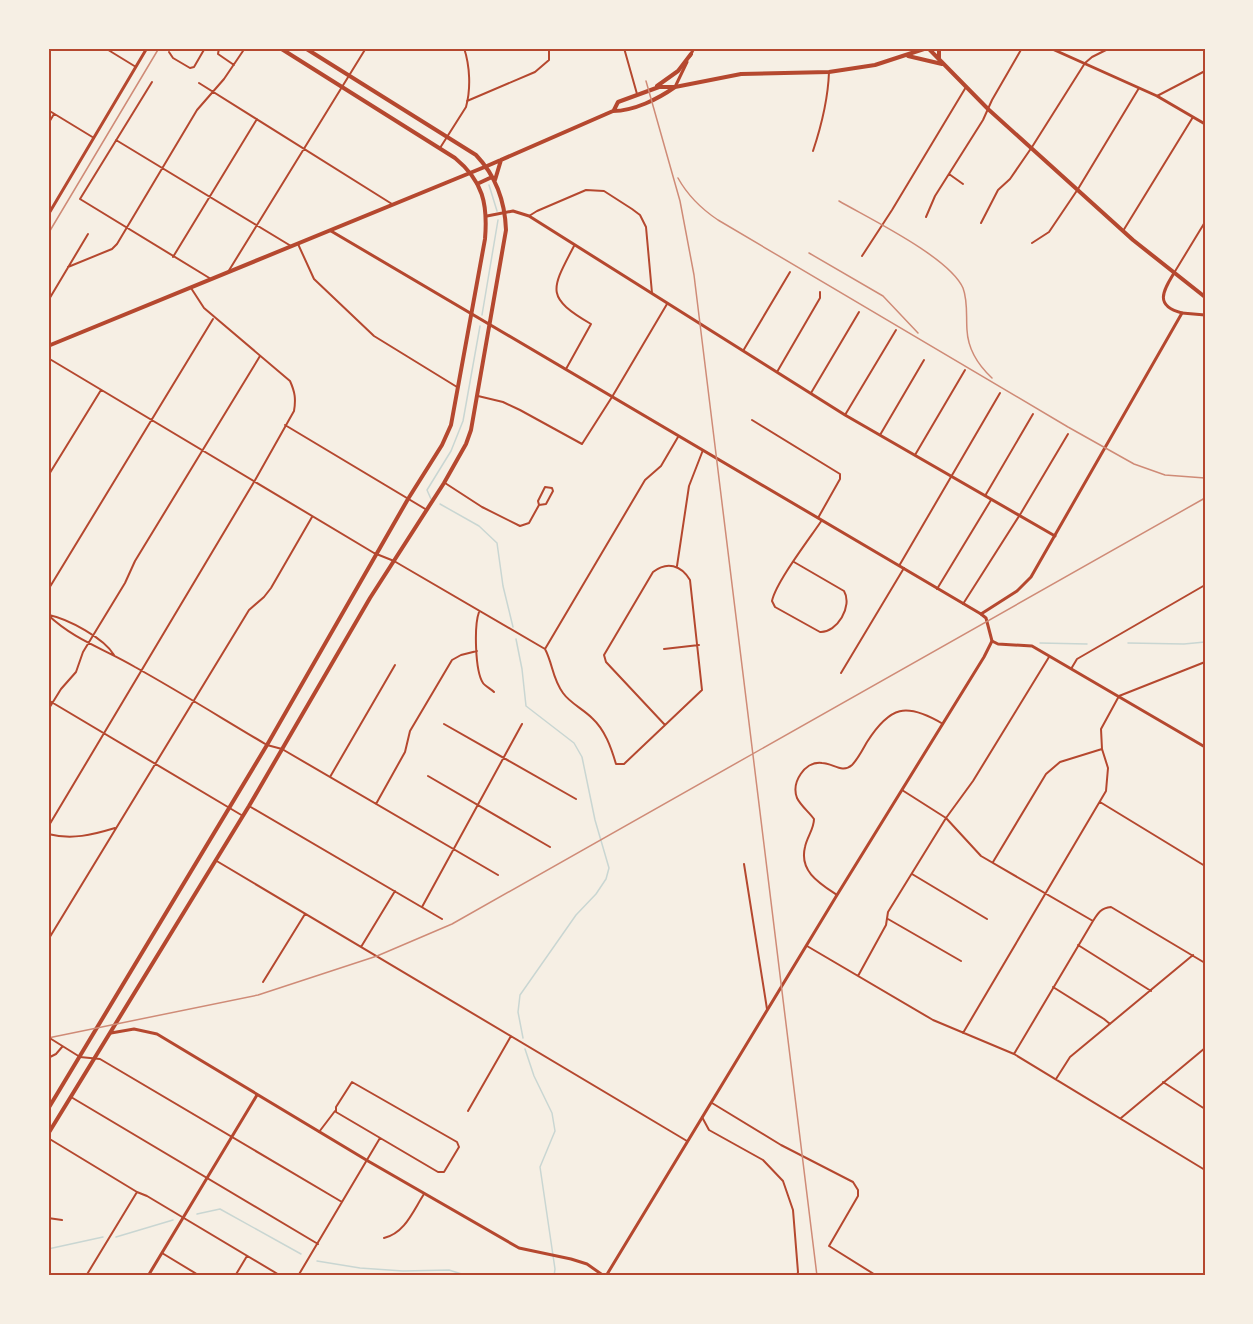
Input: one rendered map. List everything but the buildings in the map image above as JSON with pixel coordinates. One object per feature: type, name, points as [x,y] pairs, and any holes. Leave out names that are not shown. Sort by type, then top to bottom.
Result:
[{"type":"main road","points":[[48,1109],[267,745],[378,555],[408,499],[442,445],[450,425],[485,239],[487,216],[484,200],[477,184],[455,158],[280,48]]},
{"type":"main road","points":[[48,1136],[249,806],[370,598],[444,483],[466,444],[471,430],[506,231],[505,213],[493,179],[487,166],[476,155],[305,48]]},
{"type":"main road","points":[[613,111],[618,102],[659,87],[675,87],[741,74],[829,72],[875,65],[928,48],[988,109],[1123,231],[1205,297]]},
{"type":"main road","points":[[939,48],[941,62]]},
{"type":"main road","points":[[651,90],[678,71],[691,54]]},
{"type":"main road","points":[[908,56],[941,62]]},
{"type":"main road","points":[[48,346],[332,231],[613,111],[624,111],[664,95],[675,87]]},
{"type":"main road","points":[[477,184],[493,179],[501,160]]},
{"type":"street","points":[[105,48],[136,67]]},
{"type":"street","points":[[48,215],[147,48]]},
{"type":"street","points":[[169,52],[173,58],[190,68],[205,48]]},
{"type":"street","points":[[214,48],[218,49],[220,56],[234,65]]},
{"type":"street","points":[[68,267],[112,249],[197,110],[245,48]]},
{"type":"street","points":[[228,272],[366,48]]},
{"type":"street","points":[[440,148],[466,108],[469,71],[464,48]]},
{"type":"street","points":[[467,101],[535,72],[549,60],[549,48]]},
{"type":"street","points":[[624,48],[637,94]]},
{"type":"street","points":[[675,87],[694,48]]},
{"type":"street","points":[[926,217],[935,196],[983,120],[1022,48]]},
{"type":"street","points":[[1050,48],[1157,96],[1205,124]]},
{"type":"street","points":[[981,223],[998,190],[1010,179],[1032,147],[1085,63],[1110,48]]},
{"type":"street","points":[[1157,96],[1205,71]]},
{"type":"street","points":[[813,151],[824,120],[829,72]]},
{"type":"street","points":[[152,82],[80,200],[211,279]]},
{"type":"street","points":[[199,83],[393,205]]},
{"type":"street","points":[[862,256],[966,87]]},
{"type":"street","points":[[1032,243],[1049,232],[1078,189],[1139,88]]},
{"type":"street","points":[[48,110],[94,138]]},
{"type":"street","points":[[48,124],[54,114]]},
{"type":"street","points":[[1123,231],[1193,117]]},
{"type":"street","points":[[173,257],[256,119]]},
{"type":"street","points":[[116,140],[292,246]]},
{"type":"street","points":[[949,174],[963,184]]},
{"type":"street","points":[[529,216],[586,190],[604,191],[632,208],[640,215],[646,227],[652,294]]},
{"type":"street","points":[[487,216],[513,211],[529,216],[845,415],[1055,536]]},
{"type":"street","points":[[1205,222],[1163,292],[1163,299],[1168,307],[1182,313],[1205,315]]},
{"type":"street","points":[[109,1033],[134,1029],[157,1034],[368,1161],[519,1248],[586,1264],[605,1276],[992,641],[986,618],[981,614],[332,231]]},
{"type":"street","points":[[48,301],[88,234]]},
{"type":"street","points":[[298,244],[314,279],[374,336],[458,388]]},
{"type":"street","points":[[566,369],[591,324],[562,305],[557,297],[558,276],[574,246]]},
{"type":"street","points":[[743,351],[790,272]]},
{"type":"street","points":[[48,826],[294,411],[296,399],[290,381],[204,308],[191,288]]},
{"type":"street","points":[[777,372],[820,298],[820,292]]},
{"type":"street","points":[[478,396],[502,402],[520,410],[582,444],[667,304]]},
{"type":"street","points":[[811,393],[859,312]]},
{"type":"street","points":[[981,614],[1017,591],[1031,577],[1182,313]]},
{"type":"street","points":[[48,591],[214,317]]},
{"type":"street","points":[[845,415],[896,330]]},
{"type":"street","points":[[48,710],[61,689],[76,672],[88,644],[125,583],[135,561],[261,355]]},
{"type":"street","points":[[48,357],[312,517],[378,555],[394,561],[545,649],[555,682],[565,696],[593,718],[605,734],[616,764],[624,764],[702,690],[699,645],[690,580],[686,572],[677,566],[660,566],[652,572],[604,655],[606,662],[665,725]]},
{"type":"street","points":[[880,435],[924,360]]},
{"type":"street","points":[[915,455],[965,370]]},
{"type":"street","points":[[48,476],[101,390]]},
{"type":"street","points":[[899,566],[1000,393]]},
{"type":"street","points":[[985,496],[1033,414]]},
{"type":"street","points":[[752,420],[840,474],[840,479],[820,519],[772,597],[773,604],[778,609],[820,632],[833,629],[846,607],[848,598],[844,591],[794,562]]},
{"type":"street","points":[[285,426],[427,510]]},
{"type":"street","points":[[963,603],[1068,434]]},
{"type":"street","points":[[545,649],[645,480],[661,466],[679,435]]},
{"type":"street","points":[[677,566],[689,486],[703,450]]},
{"type":"street","points":[[444,483],[482,507],[520,526],[529,523],[539,505],[538,501],[545,487],[552,488],[554,491],[546,504],[539,505]]},
{"type":"street","points":[[937,589],[991,500]]},
{"type":"street","points":[[48,940],[249,610],[271,588],[312,517]]},
{"type":"street","points":[[841,674],[904,568]]},
{"type":"street","points":[[1071,669],[1077,659],[1205,585]]},
{"type":"street","points":[[479,612],[476,627],[477,651],[483,683],[494,692]]},
{"type":"street","points":[[48,615],[63,618],[110,647],[115,655]]},
{"type":"street","points":[[48,615],[60,627],[88,644],[115,655],[142,670],[267,745],[282,749],[498,875]]},
{"type":"street","points":[[992,641],[998,644],[1032,646],[1205,747]]},
{"type":"street","points":[[664,649],[699,645]]},
{"type":"street","points":[[376,804],[405,752],[410,731],[452,660],[477,651]]},
{"type":"street","points":[[858,976],[888,919],[888,912],[946,818],[973,781],[1049,657]]},
{"type":"street","points":[[963,1033],[1106,791],[1108,768],[1102,748],[1101,729],[1119,696],[1205,662]]},
{"type":"street","points":[[330,777],[395,665]]},
{"type":"street","points":[[48,700],[243,816]]},
{"type":"street","points":[[837,895],[818,883],[809,874],[804,860],[805,847],[814,826],[814,819],[801,805],[796,795],[796,785],[800,774],[806,767],[823,763],[840,769],[847,768],[853,764],[878,725],[887,716],[898,711],[924,712],[943,724]]},
{"type":"street","points":[[444,723],[576,799]]},
{"type":"street","points":[[422,907],[522,724]]},
{"type":"street","points":[[993,862],[1046,774],[1060,762],[1102,748]]},
{"type":"street","points":[[428,776],[550,847]]},
{"type":"street","points":[[902,790],[946,818],[974,851],[1093,921]]},
{"type":"street","points":[[1100,802],[1205,866]]},
{"type":"street","points":[[249,806],[442,918]]},
{"type":"street","points":[[48,834],[61,837],[84,837],[116,828]]},
{"type":"street","points":[[215,860],[688,1141]]},
{"type":"street","points":[[744,864],[767,1010]]},
{"type":"street","points":[[912,874],[987,919]]},
{"type":"street","points":[[361,947],[394,891]]},
{"type":"street","points":[[1014,1054],[1099,911],[1111,907],[1205,963]]},
{"type":"street","points":[[263,982],[305,914]]},
{"type":"street","points":[[888,919],[960,961]]},
{"type":"street","points":[[1078,945],[1151,990]]},
{"type":"street","points":[[807,946],[933,1020],[1014,1054],[1205,1170]]},
{"type":"street","points":[[1056,1079],[1070,1057],[1193,955]]},
{"type":"street","points":[[1053,987],[1110,1024]]},
{"type":"street","points":[[468,1111],[512,1036]]},
{"type":"street","points":[[48,1037],[80,1057],[95,1058],[342,1202]]},
{"type":"street","points":[[48,1058],[62,1047]]},
{"type":"street","points":[[1121,1118],[1205,1049]]},
{"type":"street","points":[[320,1132],[335,1111],[349,1084],[355,1082],[459,1145],[444,1172],[440,1172],[335,1111]]},
{"type":"street","points":[[1163,1082],[1205,1109]]},
{"type":"street","points":[[148,1276],[257,1095]]},
{"type":"street","points":[[71,1097],[318,1244]]},
{"type":"street","points":[[712,1103],[781,1145],[853,1182],[858,1190],[858,1196],[829,1246],[877,1276]]},
{"type":"street","points":[[702,1117],[709,1130],[763,1160],[783,1181],[793,1210],[797,1276]]},
{"type":"street","points":[[48,1136],[137,1192],[281,1276]]},
{"type":"street","points":[[298,1276],[380,1138]]},
{"type":"street","points":[[86,1276],[137,1192]]},
{"type":"street","points":[[384,1238],[401,1231],[424,1194]]},
{"type":"street","points":[[48,1218],[62,1220]]},
{"type":"street","points":[[162,1253],[200,1276]]},
{"type":"street","points":[[235,1276],[247,1256]]},
{"type":"waterway","points":[[489,185],[497,211]]},
{"type":"waterway","points":[[482,315],[498,220]]},
{"type":"waterway","points":[[431,499],[427,490],[451,451],[463,421],[480,326]]},
{"type":"waterway","points":[[440,504],[479,526],[497,543],[503,586],[513,627]]},
{"type":"waterway","points":[[516,639],[526,706],[574,743],[582,757],[595,820],[609,868],[606,879],[596,894],[576,915],[520,995],[518,1012],[523,1038]]},
{"type":"waterway","points":[[1128,643],[1205,642]]},
{"type":"waterway","points":[[1040,643],[1087,644]]},
{"type":"waterway","points":[[525,1049],[534,1076],[552,1113],[555,1131],[540,1167],[555,1269],[554,1276]]},
{"type":"waterway","points":[[197,1214],[220,1209],[301,1254]]},
{"type":"waterway","points":[[116,1237],[173,1220]]},
{"type":"waterway","points":[[48,1249],[103,1237]]},
{"type":"waterway","points":[[317,1261],[360,1268],[403,1271],[449,1270],[468,1276]]},
{"type":"railway","points":[[48,234],[159,48]]},
{"type":"railway","points":[[646,81],[680,201],[694,275],[817,1276]]},
{"type":"railway","points":[[678,178],[695,201],[718,220],[1068,427],[1134,464],[1165,475],[1205,478]]},
{"type":"railway","points":[[839,201],[926,252],[955,276],[965,293],[968,337],[972,350],[982,368],[992,378]]},
{"type":"railway","points":[[809,253],[883,296],[918,333]]},
{"type":"railway","points":[[48,1038],[258,995],[377,956],[452,924],[1205,498]]}]
